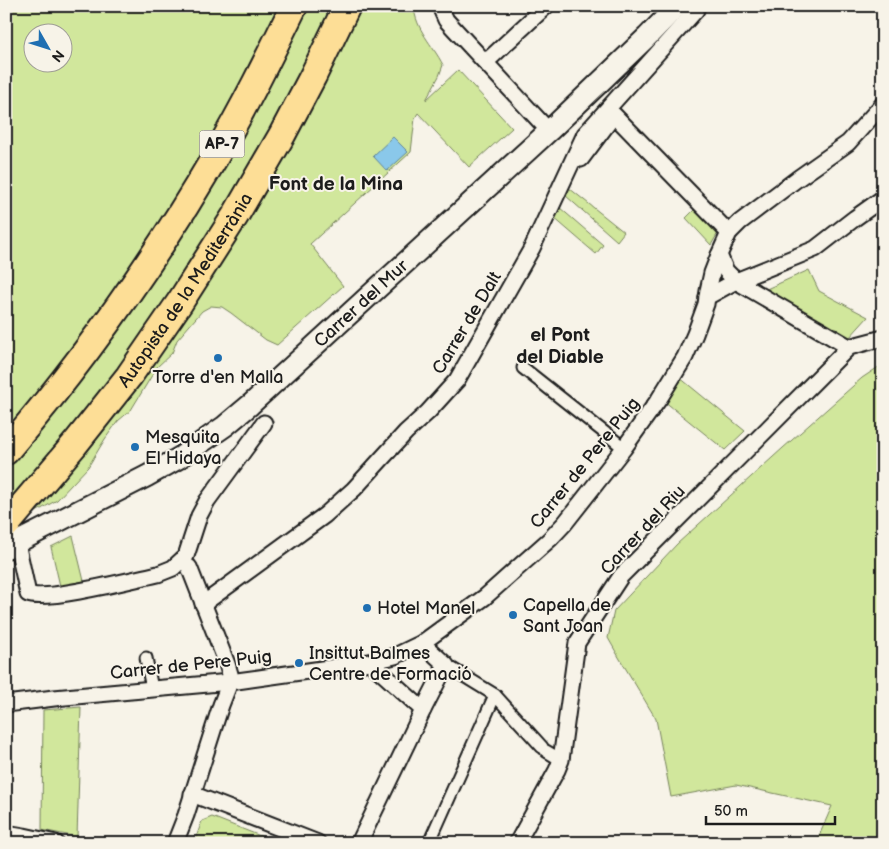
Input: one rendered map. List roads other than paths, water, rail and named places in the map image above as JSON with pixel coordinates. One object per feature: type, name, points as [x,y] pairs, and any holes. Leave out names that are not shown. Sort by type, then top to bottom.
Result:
[{"type":"highway","name":"AP-7","points":[[6,450],[38,414],[90,346],[140,275],[215,157],[265,65],[294,6]]},
{"type":"highway","name":"Autopista de la Mediterrània","points":[[10,539],[75,444],[129,376],[180,302],[235,216],[314,76],[347,6]]},
{"type":"main road","name":"Carrer del Mur","points":[[10,539],[97,501],[147,476],[178,458],[225,426],[549,132],[677,6]]},
{"type":"street","points":[[443,6],[442,10],[446,20],[549,132]]},
{"type":"street","points":[[486,62],[546,6]]},
{"type":"street","name":"Carrer de Dalt","points":[[203,604],[325,515],[354,489],[457,380],[532,248],[563,185],[585,134],[696,10],[697,6]]},
{"type":"street","points":[[563,185],[614,115],[729,233],[740,222],[848,143],[883,104]]},
{"type":"street","points":[[707,296],[736,281],[815,249],[883,198]]},
{"type":"street","name":"Carrer de Pere Puig","points":[[6,704],[230,682],[370,662],[395,656],[422,643],[485,597],[550,539],[565,523],[624,448],[659,399],[685,357],[706,304],[712,274],[729,233]]},
{"type":"street","points":[[719,255],[726,271],[736,281],[849,347],[883,338]]},
{"type":"street","name":"Carrer del Riu","points":[[517,843],[561,760],[577,643],[621,576],[849,347]]},
{"type":"street","points":[[523,368],[624,448]]},
{"type":"street","points":[[10,539],[28,594],[33,596],[65,594],[158,574],[173,568],[186,556],[199,516],[207,500],[264,423]]},
{"type":"street","points":[[176,843],[230,682],[227,664],[189,567]]},
{"type":"street","points":[[422,643],[446,666],[496,695],[544,749],[561,760]]},
{"type":"street","points":[[146,658],[152,689]]},
{"type":"street","points":[[370,662],[423,710]]},
{"type":"street","points":[[359,843],[446,666]]},
{"type":"street","points":[[429,843],[496,695]]},
{"type":"street","points":[[192,794],[318,843]]},
{"type":"street","points":[[6,833],[56,843]]},
{"type":"water","points":[[393,137],[408,152],[387,171],[373,156]]},
{"type":"place","name":"Torre d'en Malla","points":[[218,358]]},
{"type":"place","name":"Mesquita El Hidaya","points":[[135,447]]},
{"type":"place","name":"Hotel Manel","points":[[367,608]]},
{"type":"place","name":"Capella de Sant Joan","points":[[513,615]]},
{"type":"place","name":"Insittut Balmes Centre de Formació","points":[[299,663]]},
{"type":"district","name":"Font de la Mina","points":[[336,184]]},
{"type":"district","name":"el Pont del Diable","points":[[560,346]]}]
